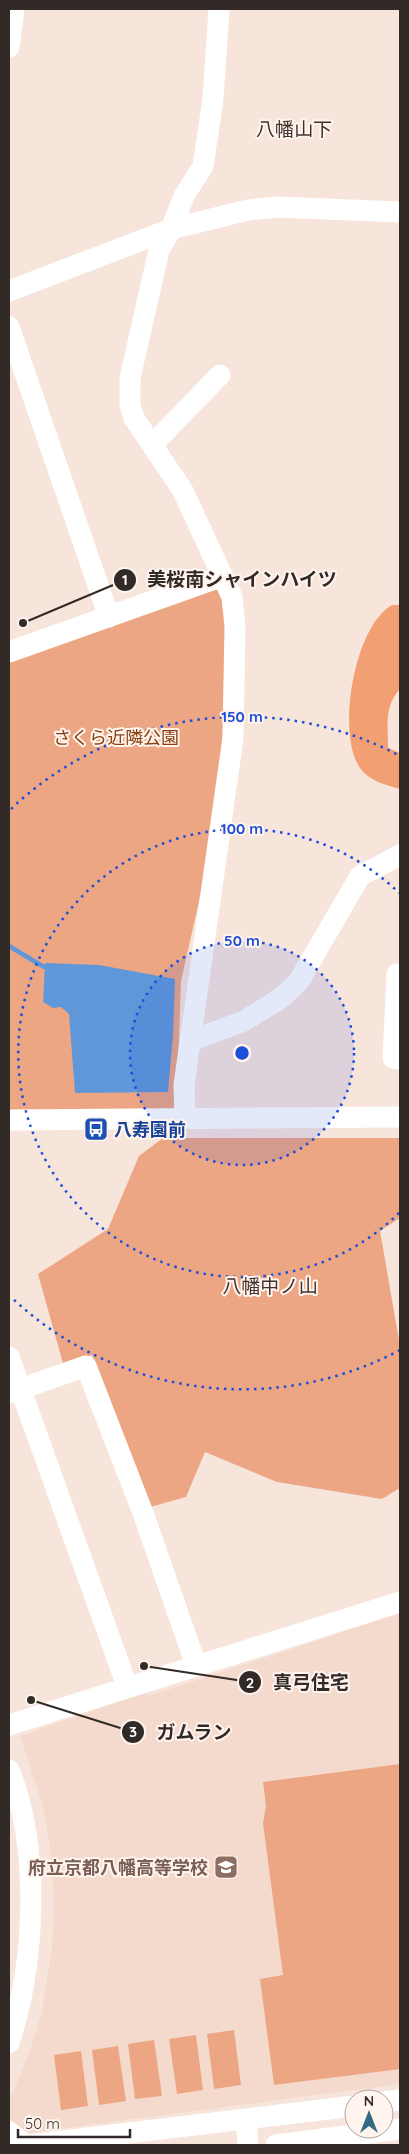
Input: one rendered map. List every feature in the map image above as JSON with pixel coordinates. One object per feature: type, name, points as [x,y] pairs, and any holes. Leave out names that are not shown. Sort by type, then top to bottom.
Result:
[{"type":"street","points":[[9,47],[14,9]]},
{"type":"street","points":[[185,1118],[184,1085],[233,738],[235,626],[232,597],[183,491],[134,418],[130,405],[130,378],[159,250],[171,229],[184,196],[203,166],[213,99],[219,9]]},
{"type":"street","points":[[9,291],[171,229],[248,210],[276,207],[400,212]]},
{"type":"street","points":[[9,327],[109,617]]},
{"type":"street","points":[[152,445],[220,375]]},
{"type":"street","points":[[9,652],[223,576]]},
{"type":"street","points":[[191,1040],[244,1021],[281,998],[299,981],[360,876],[400,855]]},
{"type":"street","points":[[397,974],[393,1058],[400,1058]]},
{"type":"street","points":[[9,1120],[400,1117]]},
{"type":"street","points":[[9,1357],[14,1390],[127,1686]]},
{"type":"street","points":[[14,1390],[86,1366],[143,1513],[196,1665]]},
{"type":"street","points":[[9,1725],[127,1686],[400,1602]]},
{"type":"street","points":[[9,1770],[15,1785],[27,1845],[31,1924],[17,2018],[9,2044]]},
{"type":"street","points":[[9,2132],[27,2145],[344,2107]]},
{"type":"street","points":[[246,2119],[248,2145]]},
{"type":"street","points":[[276,2145],[400,2129]]},
{"type":"shaded area","points":[[392,605],[400,605],[400,689],[391,702],[389,709],[388,748],[400,753],[400,789],[378,782],[360,768],[353,752],[350,731],[353,682],[359,657],[368,635],[379,617]]},
{"type":"shaded area","name":"府立京都八幡高等学校","points":[[400,1613],[400,2084],[362,2089],[344,2089],[344,2091],[27,2133],[9,2117],[9,2101],[28,2056],[42,2011],[52,1949],[54,1903],[50,1846],[42,1804],[20,1736],[144,1693],[149,1696]]},
{"type":"green space","name":"さくら近隣公園","points":[[213,586],[226,595],[221,804],[181,981],[177,1096],[173,1110],[9,1112],[9,662]]},
{"type":"green space","points":[[163,1138],[400,1138],[400,1218],[380,1231],[400,1346],[400,1488],[382,1499],[277,1482],[205,1452],[186,1497],[150,1507],[92,1355],[64,1367],[38,1274],[108,1229],[139,1156]]},
{"type":"green space","points":[[400,1764],[400,2069],[274,2085],[260,1979],[283,1975],[263,1823],[266,1806],[263,1782]]},
{"type":"green space","points":[[234,2030],[241,2085],[214,2089],[207,2034]]},
{"type":"green space","points":[[196,2035],[203,2090],[177,2094],[169,2039]]},
{"type":"green space","points":[[154,2040],[162,2096],[135,2099],[128,2044]]},
{"type":"green space","points":[[118,2046],[126,2101],[99,2105],[92,2050]]},
{"type":"green space","points":[[81,2051],[88,2106],[61,2110],[54,2055]]},
{"type":"water","points":[[45,963],[99,965],[175,979],[168,1092],[75,1093],[69,1014],[61,1007],[53,1008],[43,1002]]},
{"type":"waterway","points":[[9,946],[44,967]]},
{"type":"place","name":"美桜南シャインハイツ","points":[[23,623]]},
{"type":"place","name":"八寿園前","points":[[96,1129]]},
{"type":"place","name":"真弓住宅","points":[[144,1666]]},
{"type":"place","name":"ガムラン","points":[[31,1700]]},
{"type":"place","name":"府立京都八幡高等学校","points":[[226,1867]]},
{"type":"district","name":"八幡山下","points":[[294,129]]},
{"type":"district","name":"八幡中ノ山","points":[[270,1286]]}]
